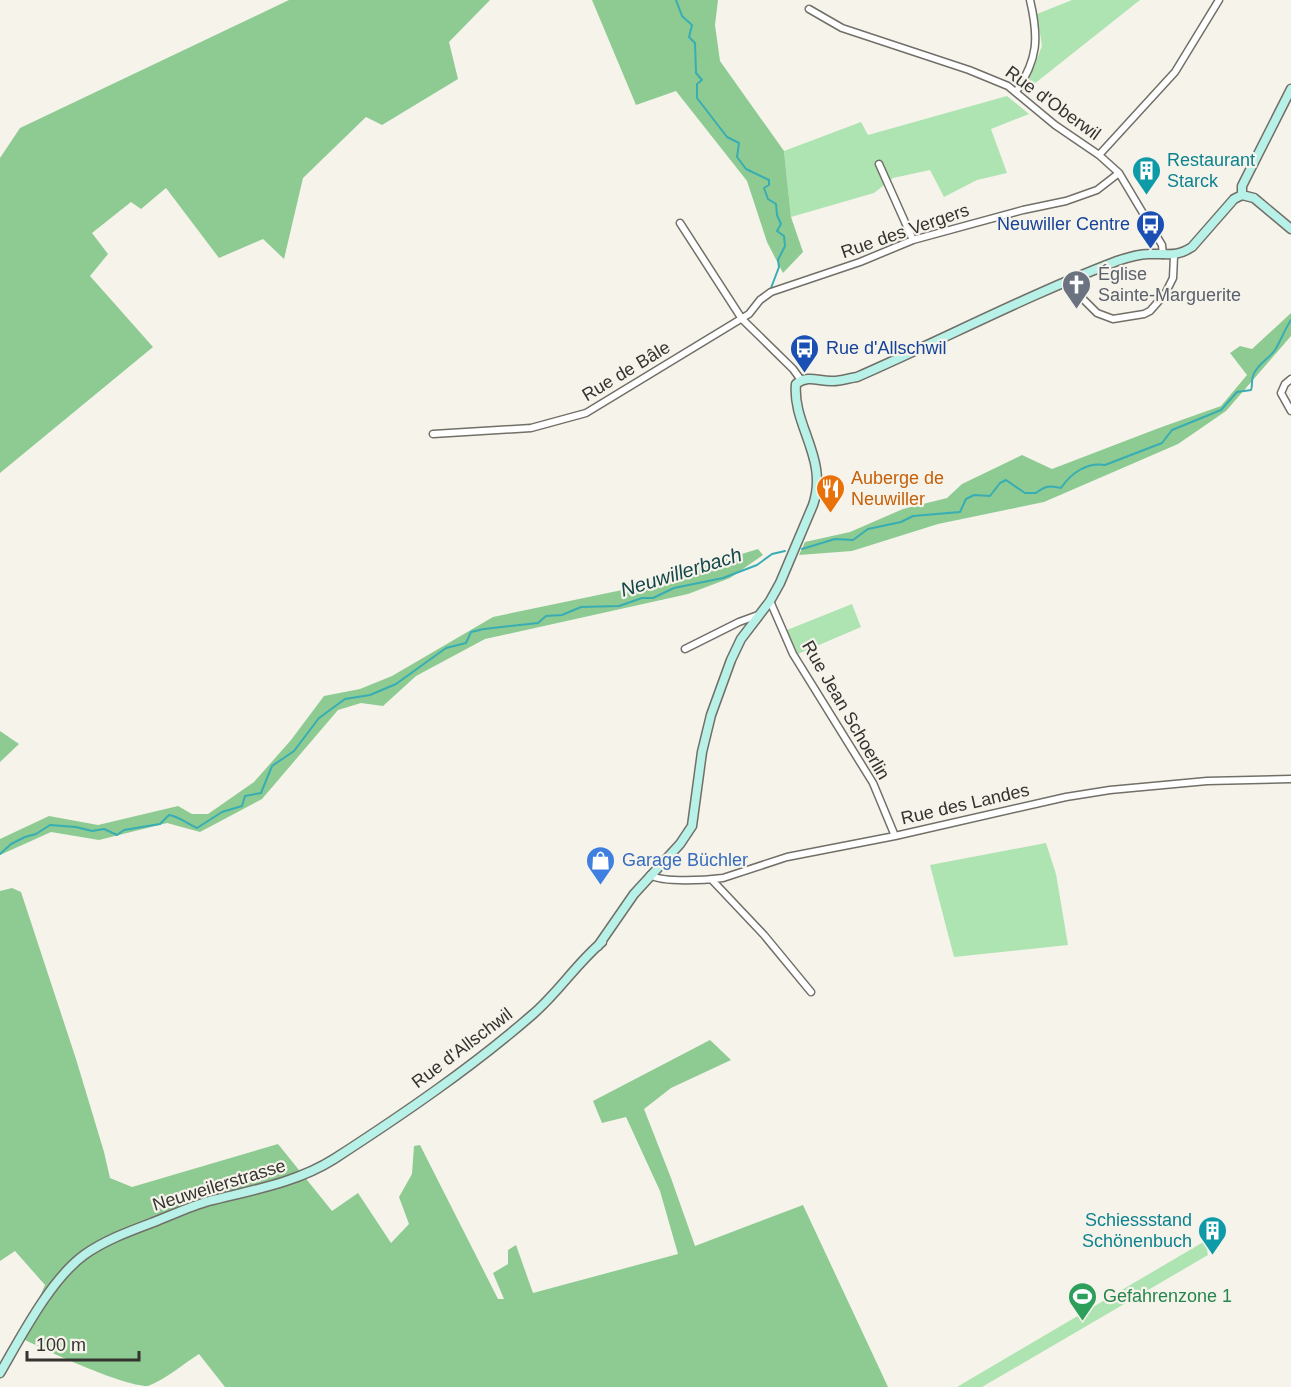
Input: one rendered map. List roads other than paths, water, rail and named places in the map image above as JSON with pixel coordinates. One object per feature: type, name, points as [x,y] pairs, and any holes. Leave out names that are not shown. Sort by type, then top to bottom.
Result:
[{"type":"street","points":[[1016,92],[1027,75],[1035,51],[1030,0]]},
{"type":"street","points":[[1099,155],[1175,72],[1219,0]]},
{"type":"street","name":"Rue d'Oberwil","points":[[809,9],[842,28],[985,75],[1016,92],[1055,125],[1099,155],[1119,173],[1162,245],[1163,255]]},
{"type":"street","points":[[1242,195],[1242,186],[1291,89]]},
{"type":"street","points":[[879,164],[913,240]]},
{"type":"street","name":"Rue des Vergers","points":[[742,318],[749,315],[760,300],[771,292],[860,262],[913,240],[1023,210],[1066,201],[1097,190],[1119,173]]},
{"type":"street","points":[[680,223],[742,318],[794,369],[801,380],[809,378],[832,382],[857,377],[1070,280],[1120,260],[1147,254],[1174,256],[1192,248],[1234,200],[1242,195],[1252,197],[1291,229]]},
{"type":"street","points":[[1070,280],[1076,292],[1096,313],[1113,319],[1144,314],[1150,311],[1165,294],[1173,278],[1174,256]]},
{"type":"street","name":"Rue de Bâle","points":[[433,434],[531,428],[586,413],[742,318]]},
{"type":"street","points":[[1291,379],[1285,384],[1281,393],[1291,411]]},
{"type":"street","name":"Rue d'Allschwil","points":[[333,1160],[405,1111],[534,1014],[598,946],[605,933],[650,875],[680,844],[692,826],[702,752],[711,715],[731,660],[741,639],[780,584],[818,493],[816,463],[795,392],[796,384],[801,380]]},
{"type":"street","name":"Rue Jean Schoerlin","points":[[770,601],[794,654],[873,783],[895,836]]},
{"type":"street","points":[[685,649],[758,615]]},
{"type":"street","name":"Rue des Landes","points":[[650,875],[661,879],[712,880],[787,857],[895,836],[1035,803],[1110,790],[1239,778],[1291,779]]},
{"type":"street","points":[[712,880],[764,935],[811,992]]},
{"type":"street","name":"Neuweilerstrasse","points":[[0,1373],[52,1290],[83,1256],[118,1236],[206,1202],[277,1185],[333,1160]]},
{"type":"waterway","points":[[676,0],[682,16],[692,25],[689,37],[695,43],[696,73],[702,80],[697,84],[697,98],[727,137],[739,143],[737,157],[746,169],[769,180],[769,185],[764,188],[768,199],[776,204],[781,224],[777,231],[784,236],[785,246],[778,260],[779,267],[771,288]]},
{"type":"waterway","name":"Neuwillerbach","points":[[802,549],[835,539],[853,540],[868,529],[901,522],[913,516],[960,512],[966,499],[974,495],[990,496],[1000,483],[1006,480],[1025,493],[1036,493],[1048,487],[1061,488],[1075,473],[1086,467],[1105,465],[1162,443],[1172,430],[1221,410],[1237,392],[1251,390],[1255,372],[1275,350],[1291,320]]},
{"type":"waterway","name":"Neuwillerbach","points":[[0,854],[11,844],[36,834],[50,825],[92,831],[104,829],[117,835],[124,830],[160,824],[169,815],[197,828],[222,812],[242,806],[245,796],[261,793],[272,766],[294,751],[319,718],[345,699],[370,695],[396,684],[446,648],[466,643],[471,632],[538,623],[546,616],[562,615],[581,607],[619,606],[642,598],[653,598],[674,588],[723,578],[757,565],[772,554],[785,551]]},
{"type":"place","name":"Restaurant Starck","points":[[1146,196]]},
{"type":"place","name":"Neuwiller Centre","points":[[1151,250]]},
{"type":"place","name":"Église Sainte-Marguerite","points":[[1077,310]]},
{"type":"place","name":"Rue d'Allschwil","points":[[805,374]]},
{"type":"place","name":"Auberge de Neuwiller","points":[[830,514]]},
{"type":"place","name":"Garage Büchler","points":[[601,886]]},
{"type":"place","name":"Schiessstand Schönenbuch","points":[[1213,1256]]},
{"type":"place","name":"Gefahrenzone 1","points":[[1082,1322]]}]
